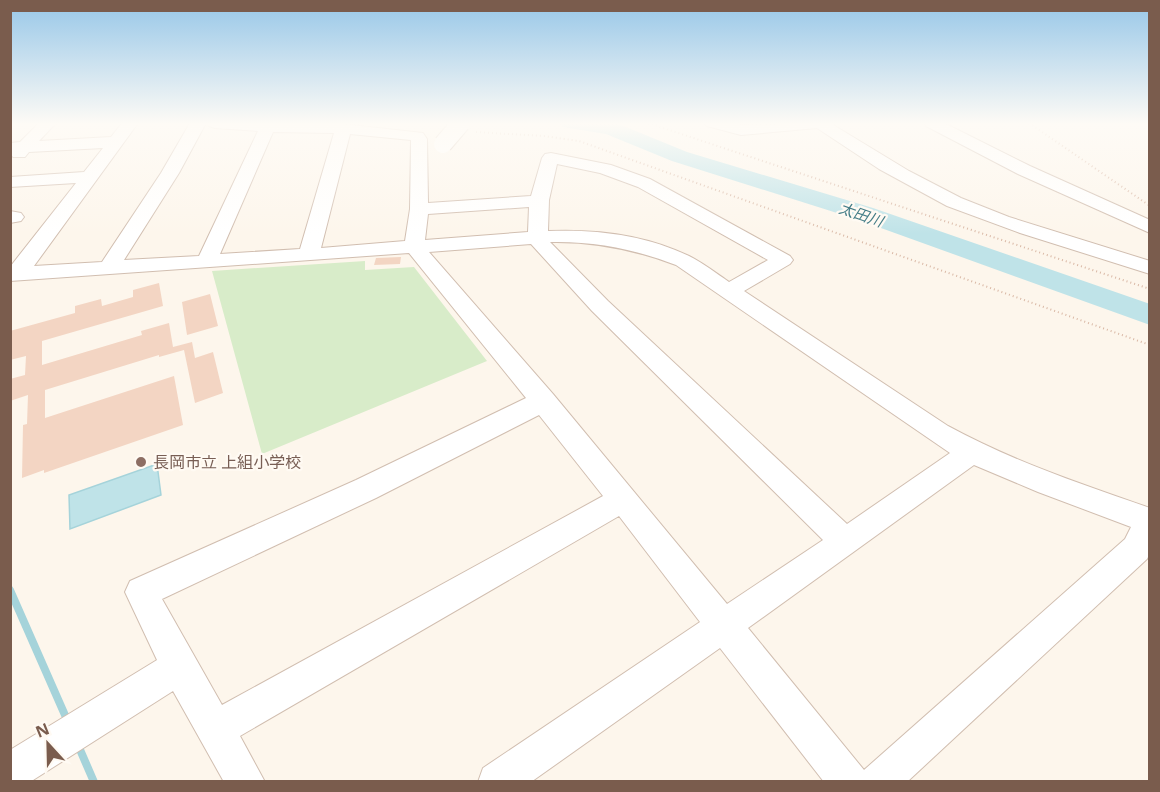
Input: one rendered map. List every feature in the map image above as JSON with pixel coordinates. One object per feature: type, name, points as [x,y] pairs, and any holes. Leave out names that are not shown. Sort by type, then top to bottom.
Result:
[{"type":"street","points":[[14,273],[103,160]]},
{"type":"street","points":[[109,267],[177,160]]},
{"type":"street","points":[[207,261],[253,160]]},
{"type":"street","points":[[309,255],[335,160]]},
{"type":"street","points":[[419,160],[419,209],[414,246],[544,401],[849,782]]},
{"type":"street","points":[[419,170],[428,160]]},
{"type":"street","points":[[550,160],[540,201],[537,237],[541,245],[600,306],[845,542]]},
{"type":"street","points":[[561,160],[628,176],[654,188],[783,260],[728,291]]},
{"type":"street","points":[[878,160],[910,180],[956,202],[1000,219],[1149,268]]},
{"type":"street","points":[[1004,160],[1149,227]]},
{"type":"street","points":[[10,182],[89,177]]},
{"type":"street","points":[[419,209],[540,201]]},
{"type":"street","points":[[14,273],[309,255],[537,237],[596,236],[648,246],[683,261],[972,452],[1048,484],[1149,521],[1136,549],[878,782]]},
{"type":"street","points":[[246,782],[179,667],[141,592],[366,489],[544,401]]},
{"type":"street","points":[[497,782],[972,452]]},
{"type":"street","points":[[216,729],[621,500]]},
{"type":"street","points":[[10,772],[179,667]]},
{"type":"path","points":[[632,160],[1149,345]]},
{"type":"path","points":[[760,160],[1149,289]]},
{"type":"path","points":[[1082,160],[1149,206]]},
{"type":"green space","points":[[365,261],[365,270],[414,267],[487,361],[262,454],[212,271]]},
{"type":"water","points":[[157,464],[161,495],[70,529],[69,495]]},
{"type":"building","points":[[401,257],[400,264],[374,265],[376,258]]},
{"type":"building","points":[[159,283],[163,306],[42,341],[42,365],[142,335],[141,331],[169,323],[173,347],[192,342],[195,358],[213,352],[223,393],[195,403],[184,350],[159,357],[159,355],[45,390],[45,418],[174,376],[183,425],[44,473],[44,470],[22,478],[23,425],[27,424],[28,395],[10,401],[10,379],[25,375],[26,356],[10,360],[10,331],[75,313],[75,306],[101,299],[102,306],[133,297],[133,290]]},
{"type":"building","points":[[210,294],[218,326],[187,335],[182,302]]},
{"type":"waterway","name":"太田川","points":[[690,160],[865,214],[1150,315]]},
{"type":"waterway","points":[[10,590],[68,722]]},
{"type":"waterway","points":[[78,745],[94,782]]},
{"type":"place","name":"長岡市立 上組小学校","points":[[141,462]]}]
